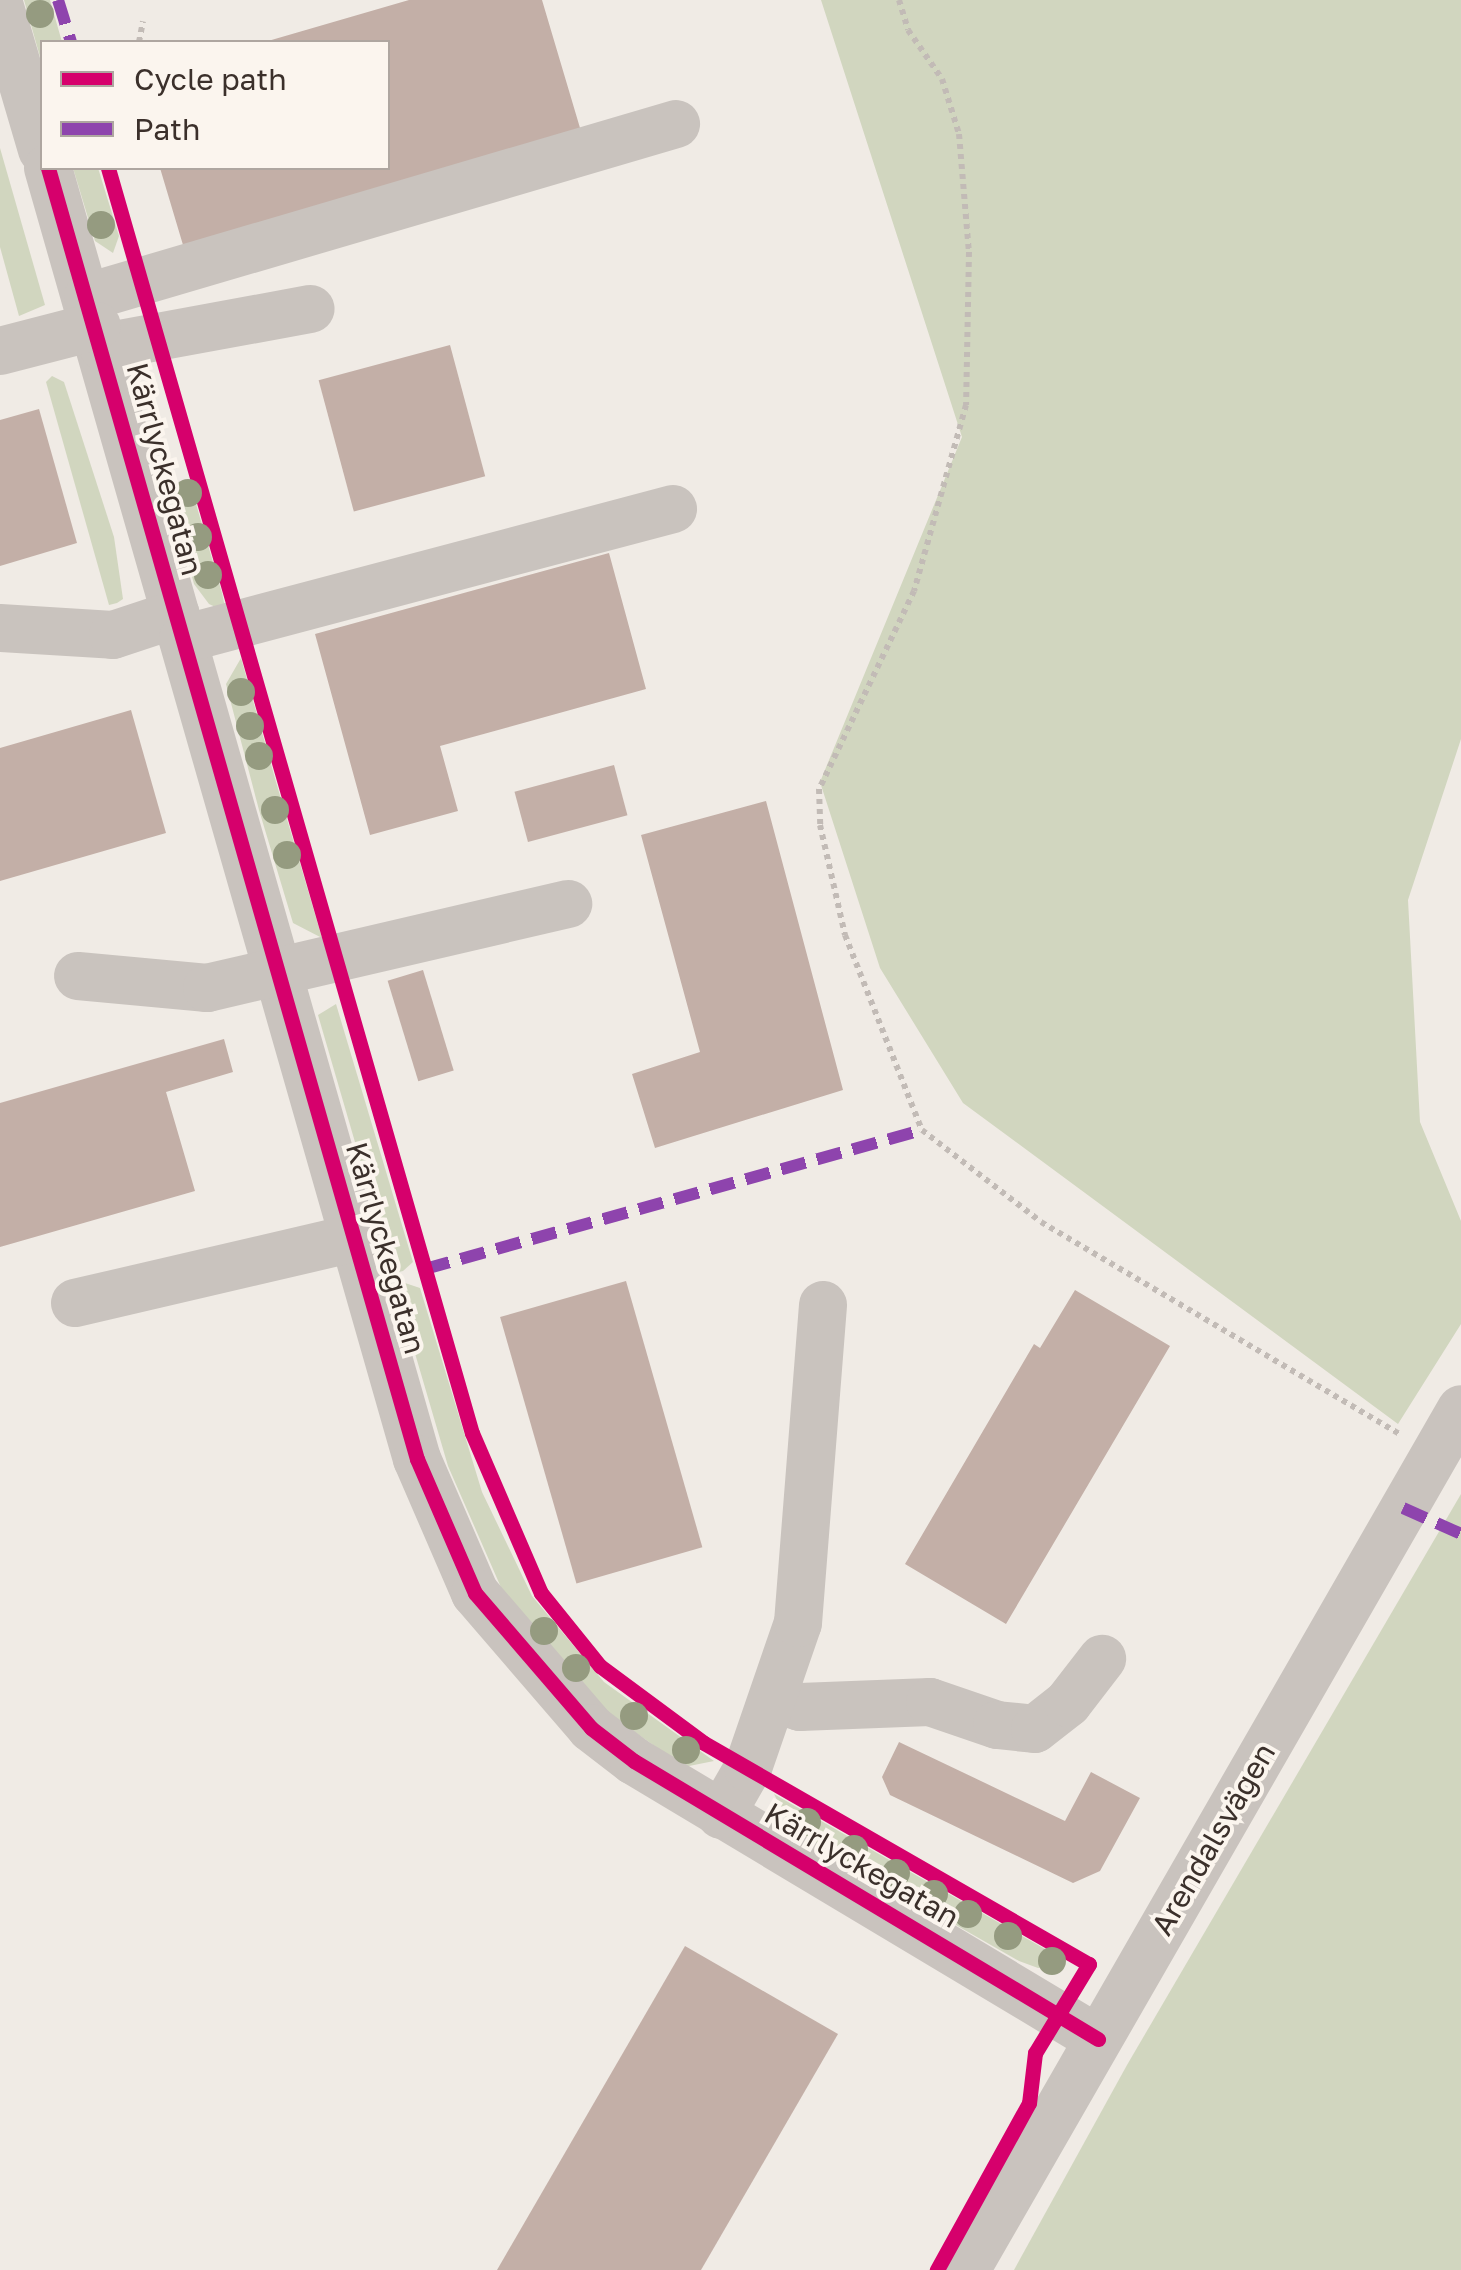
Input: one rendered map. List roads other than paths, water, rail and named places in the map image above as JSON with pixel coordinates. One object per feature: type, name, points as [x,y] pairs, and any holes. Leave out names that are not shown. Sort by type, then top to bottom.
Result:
[{"type":"street","points":[[0,6],[40,143]]},
{"type":"street","points":[[0,351],[96,323],[676,124]]},
{"type":"street","name":"Kärrlyckegatan","points":[[49,170],[96,323],[417,1460],[475,1593],[591,1728],[721,1814],[1098,2039]]},
{"type":"street","points":[[96,323],[311,308]]},
{"type":"street","points":[[0,628],[113,635],[180,627],[673,508]]},
{"type":"street","points":[[78,976],[208,988],[568,904]]},
{"type":"street","points":[[74,1303],[354,1238]]},
{"type":"street","points":[[721,1814],[748,1768],[775,1699],[798,1623],[823,1304]]},
{"type":"street","name":"Arendalsvägen","points":[[966,2270],[1461,1409]]},
{"type":"street","points":[[775,1699],[800,1706],[930,1702],[998,1725],[1036,1728],[1068,1702],[1102,1659]]}]
